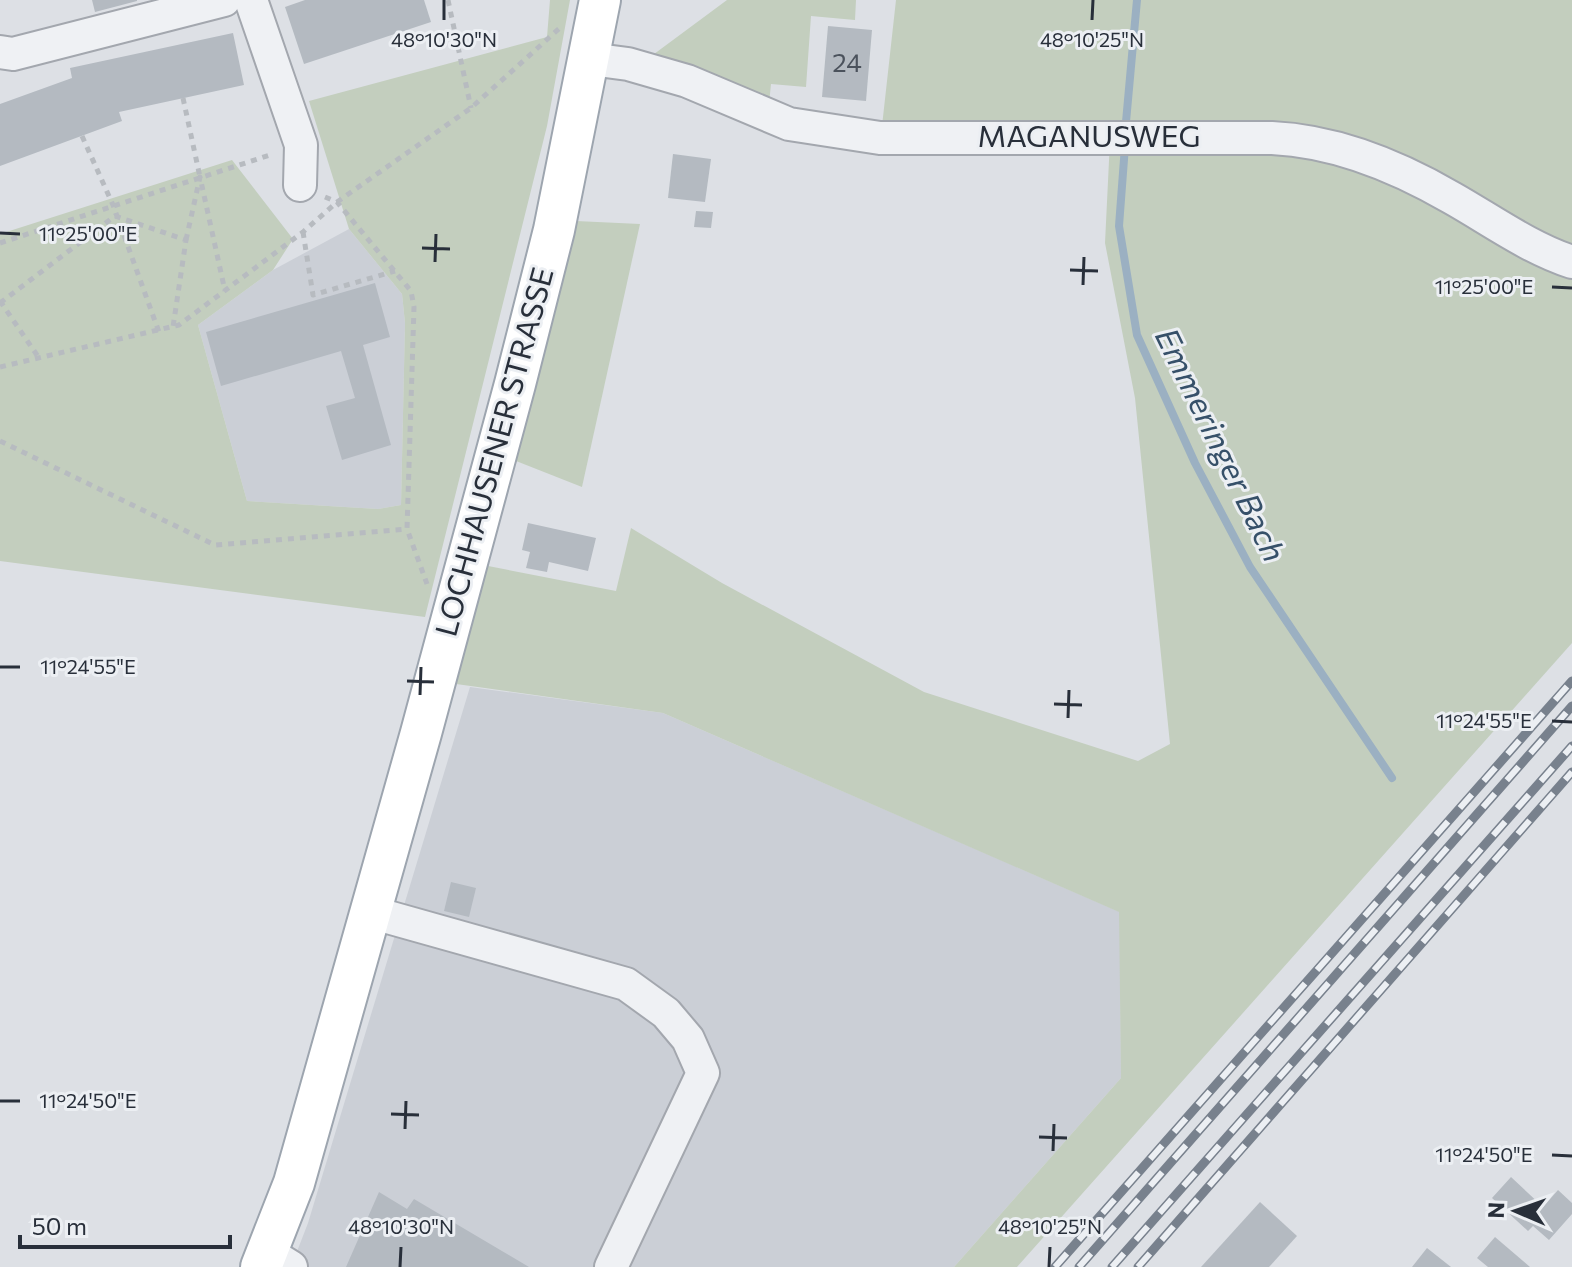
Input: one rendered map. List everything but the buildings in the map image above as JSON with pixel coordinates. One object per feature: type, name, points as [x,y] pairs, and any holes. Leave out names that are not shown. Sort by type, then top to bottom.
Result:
[{"type":"main road","name":"LOCHHAUSENER STRASSE","points":[[273,1262],[454,609],[554,230],[600,0]]},
{"type":"street","points":[[0,52],[13,54],[224,0]]},
{"type":"street","points":[[251,0],[301,145],[300,185]]},
{"type":"street","name":"MAGANUSWEG","points":[[590,59],[628,64],[687,81],[789,124],[880,138],[1272,138],[1336,146],[1449,196],[1527,242],[1572,262]]},
{"type":"street","points":[[370,912],[626,984],[666,1013],[688,1039],[703,1073],[611,1267]]},
{"type":"path","points":[[448,0],[471,108]]},
{"type":"path","points":[[0,367],[173,327],[303,232],[337,202],[471,108],[564,23]]},
{"type":"path","points":[[183,98],[225,291]]},
{"type":"path","points":[[82,136],[113,205],[159,332]]},
{"type":"path","points":[[0,243],[301,145]]},
{"type":"path","points":[[173,327],[186,240],[200,177]]},
{"type":"path","points":[[300,185],[337,202],[411,291],[414,307],[407,529],[433,603],[454,609]]},
{"type":"path","points":[[115,216],[186,240]]},
{"type":"path","points":[[39,358],[0,302],[115,216]]},
{"type":"path","points":[[303,232],[313,295],[395,271]]},
{"type":"path","points":[[0,441],[215,545],[407,529]]},
{"type":"shaded area","points":[[349,229],[402,294],[405,323],[401,505],[378,509],[247,501],[198,325],[273,270]]},
{"type":"shaded area","points":[[470,687],[663,713],[1120,912],[1121,1078],[954,1267],[291,1267],[308,1223]]},
{"type":"green space","points":[[550,0],[570,0],[547,126],[425,617],[0,561],[0,234],[232,160],[293,239],[273,270],[198,325],[247,501],[378,509],[401,505],[405,323],[402,294],[349,229],[309,101],[547,37]]},
{"type":"green space","points":[[727,0],[856,0],[855,20],[811,16],[806,87],[771,84],[769,104],[646,60]]},
{"type":"green space","points":[[896,0],[1572,0],[1572,256],[1382,155],[881,135]]},
{"type":"green space","points":[[1110,140],[1351,157],[1572,270],[1572,643],[1017,1267],[954,1267],[1121,1078],[1119,912],[663,713],[449,683],[483,565],[616,591],[631,528],[722,583],[924,692],[1138,761],[1170,744],[1135,398],[1105,243]]},
{"type":"green space","points":[[576,221],[640,224],[582,487],[511,459]]},
{"type":"waterway","name":"Emmeringer Bach","points":[[1125,133],[1137,0]]},
{"type":"waterway","name":"Emmeringer Bach","points":[[1125,146],[1119,226],[1137,335],[1195,463],[1250,567],[1392,778]]},
{"type":"railway","points":[[1055,1267],[1572,681]]},
{"type":"railway","points":[[1079,1267],[1572,706]]},
{"type":"railway","points":[[1112,1267],[1572,746]]},
{"type":"railway","points":[[1138,1267],[1572,772]]}]
